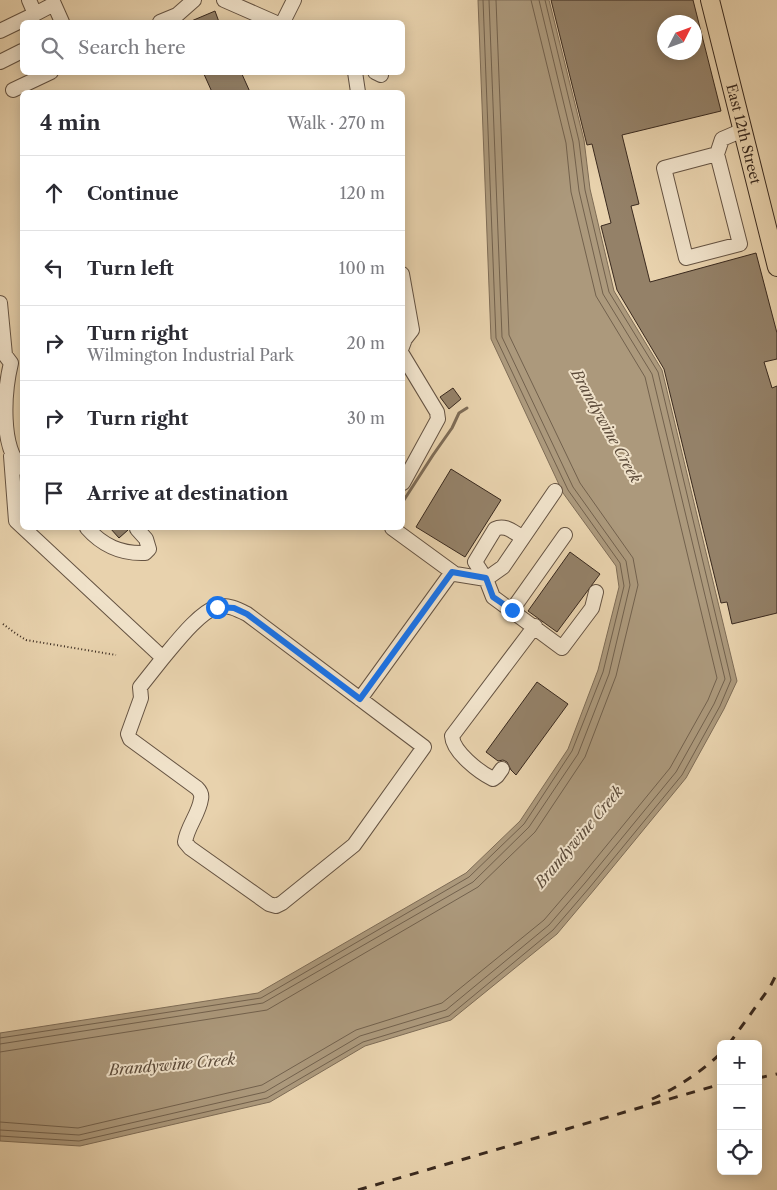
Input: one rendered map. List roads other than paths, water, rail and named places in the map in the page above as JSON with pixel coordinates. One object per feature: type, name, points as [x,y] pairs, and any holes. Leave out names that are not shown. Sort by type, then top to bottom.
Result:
[{"type":"main road","name":"East 12th Street","points":[[710,0],[777,267]]},
{"type":"street","points":[[28,0],[35,14]]},
{"type":"street","points":[[165,20],[177,15],[194,0]]},
{"type":"street","points":[[224,0],[250,17],[264,20]]},
{"type":"street","points":[[284,20],[294,0]]},
{"type":"street","points":[[23,20],[54,4],[61,20]]},
{"type":"street","points":[[0,31],[20,21]]},
{"type":"street","points":[[0,62],[20,52]]},
{"type":"street","points":[[13,90],[45,75]]},
{"type":"street","points":[[355,75],[358,90]]},
{"type":"street","points":[[717,154],[664,168],[686,258],[740,244],[717,154],[722,139],[743,130]]},
{"type":"street","points":[[405,291],[412,330],[405,339]]},
{"type":"street","points":[[0,303],[5,355],[11,367],[5,387],[5,432],[11,456],[16,521],[20,525]]},
{"type":"street","points":[[405,359],[437,412],[438,419],[405,479]]},
{"type":"street","points":[[11,456],[20,466]]},
{"type":"street","points":[[395,530],[452,572],[486,578],[503,567],[555,491]]},
{"type":"street","points":[[522,537],[507,528],[500,527],[495,529],[475,562],[486,578],[493,597],[535,626],[562,648],[592,608],[596,592]]},
{"type":"street","points":[[26,530],[163,658]]},
{"type":"street","points":[[90,530],[101,542],[109,547],[126,552],[145,553],[149,549],[148,544],[138,530]]},
{"type":"street","points":[[512,610],[565,535]]},
{"type":"street","points":[[360,699],[452,572]]},
{"type":"street","points":[[217,607],[234,608],[247,614],[424,747],[354,845],[282,903],[276,906],[269,904],[190,848],[185,842],[186,835],[201,799],[200,792],[130,739],[128,734],[140,698],[140,687],[163,658],[190,627],[208,611],[217,607]]},
{"type":"street","points":[[502,769],[492,779],[486,776],[460,753],[452,742],[452,736],[535,626]]},
{"type":"water","name":"Brandywine Creek","points":[[478,0],[549,0],[584,140],[590,189],[614,291],[662,370],[737,681],[724,709],[686,778],[557,934],[451,1020],[365,1046],[270,1102],[80,1146],[0,1141],[0,1033],[258,993],[466,873],[520,821],[568,749],[598,670],[619,587],[616,566],[563,493],[491,339]]},
{"type":"waterway","points":[[405,498],[452,428],[459,413],[467,408]]},
{"type":"railway","points":[[732,1040],[770,987],[777,973]]},
{"type":"railway","points":[[652,1099],[688,1079],[717,1056]]},
{"type":"railway","points":[[762,1077],[777,1074]]},
{"type":"railway","points":[[358,1190],[718,1085]]}]
